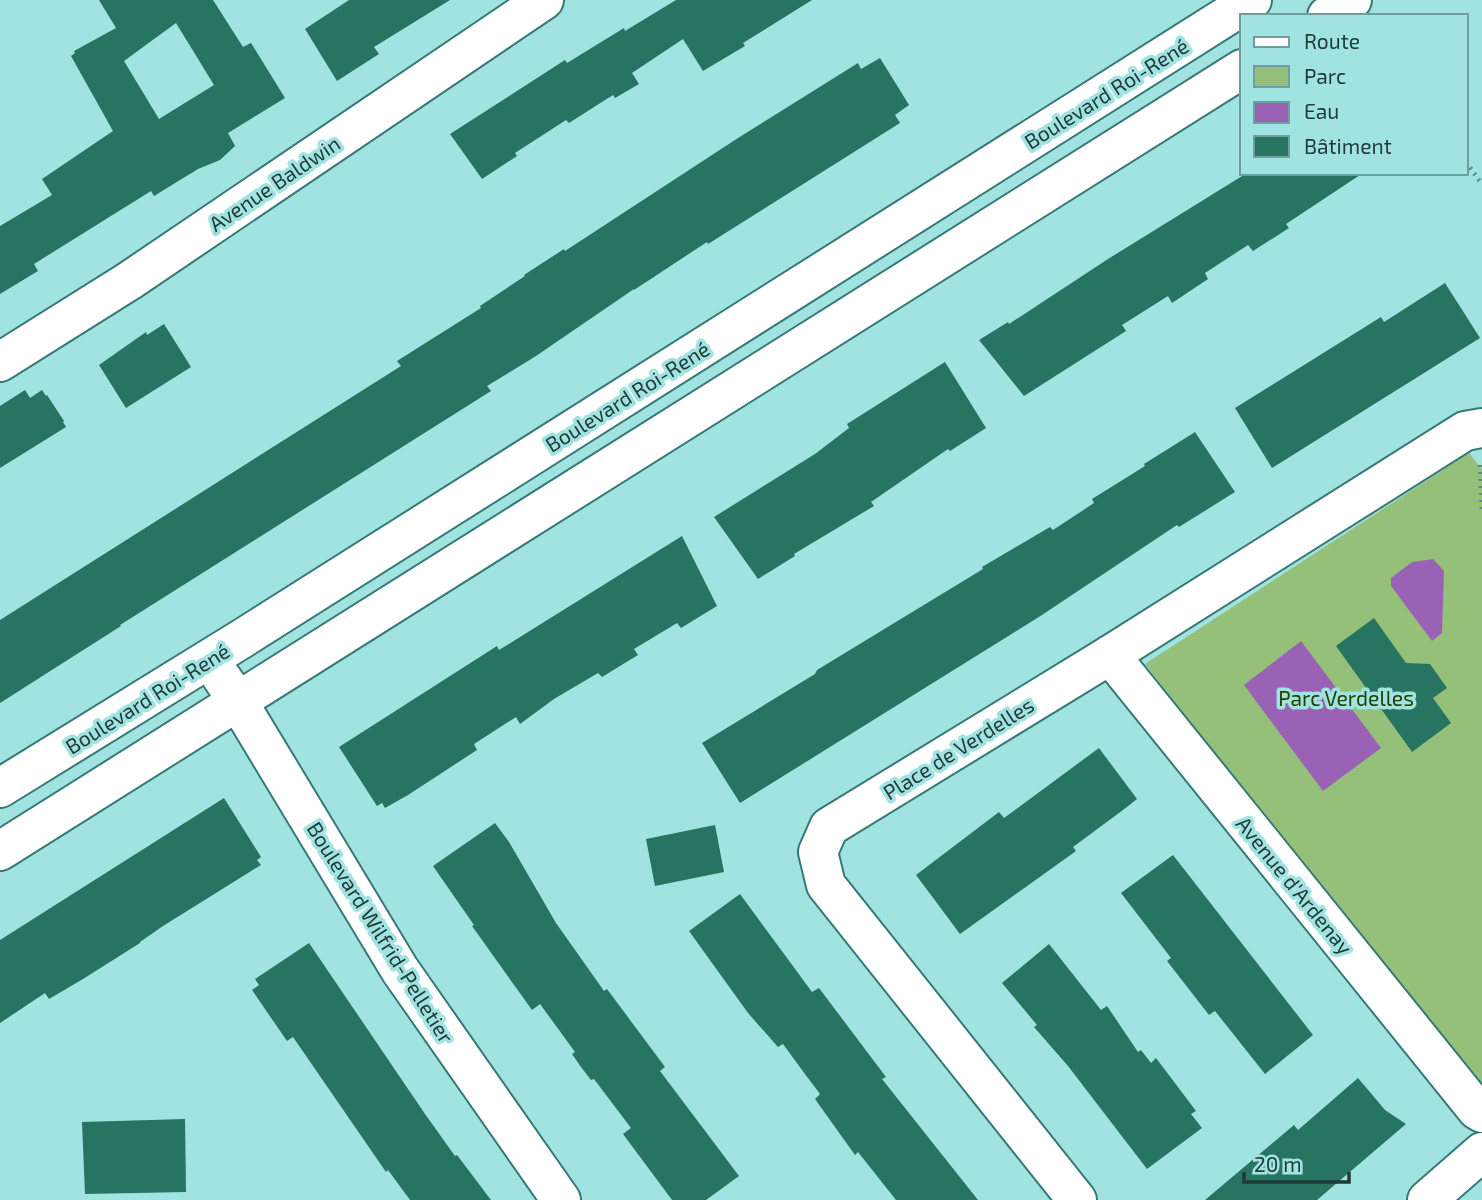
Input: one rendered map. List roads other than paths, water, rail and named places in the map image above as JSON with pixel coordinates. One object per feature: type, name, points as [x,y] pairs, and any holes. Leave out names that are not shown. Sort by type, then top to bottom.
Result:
[{"type":"street","name":"Avenue Baldwin","points":[[0,362],[129,281],[544,0]]},
{"type":"street","name":"Boulevard Roi-René","points":[[0,788],[209,659],[1206,12],[1252,0]]},
{"type":"street","points":[[1329,14],[1352,0]]},
{"type":"street","points":[[1206,12],[1240,66]]},
{"type":"street","points":[[0,851],[1240,70]]},
{"type":"street","name":"Place de Verdelles","points":[[1077,1200],[826,885],[818,852],[829,827],[1110,655],[1465,431],[1482,428]]},
{"type":"street","name":"Avenue d'Ardenay","points":[[1110,655],[1482,1113]]},
{"type":"street","name":"Boulevard Wilfrid-Pelletier","points":[[209,659],[237,700],[400,970],[561,1200]]},
{"type":"street","points":[[1426,1200],[1482,1152]]},
{"type":"water","points":[[1433,559],[1444,571],[1442,633],[1432,641],[1391,586],[1391,578],[1412,562]]},
{"type":"water","points":[[1301,641],[1381,748],[1323,791],[1244,685]]},
{"type":"park label","name":"Parc Verdelles","points":[[1346,697]]}]
